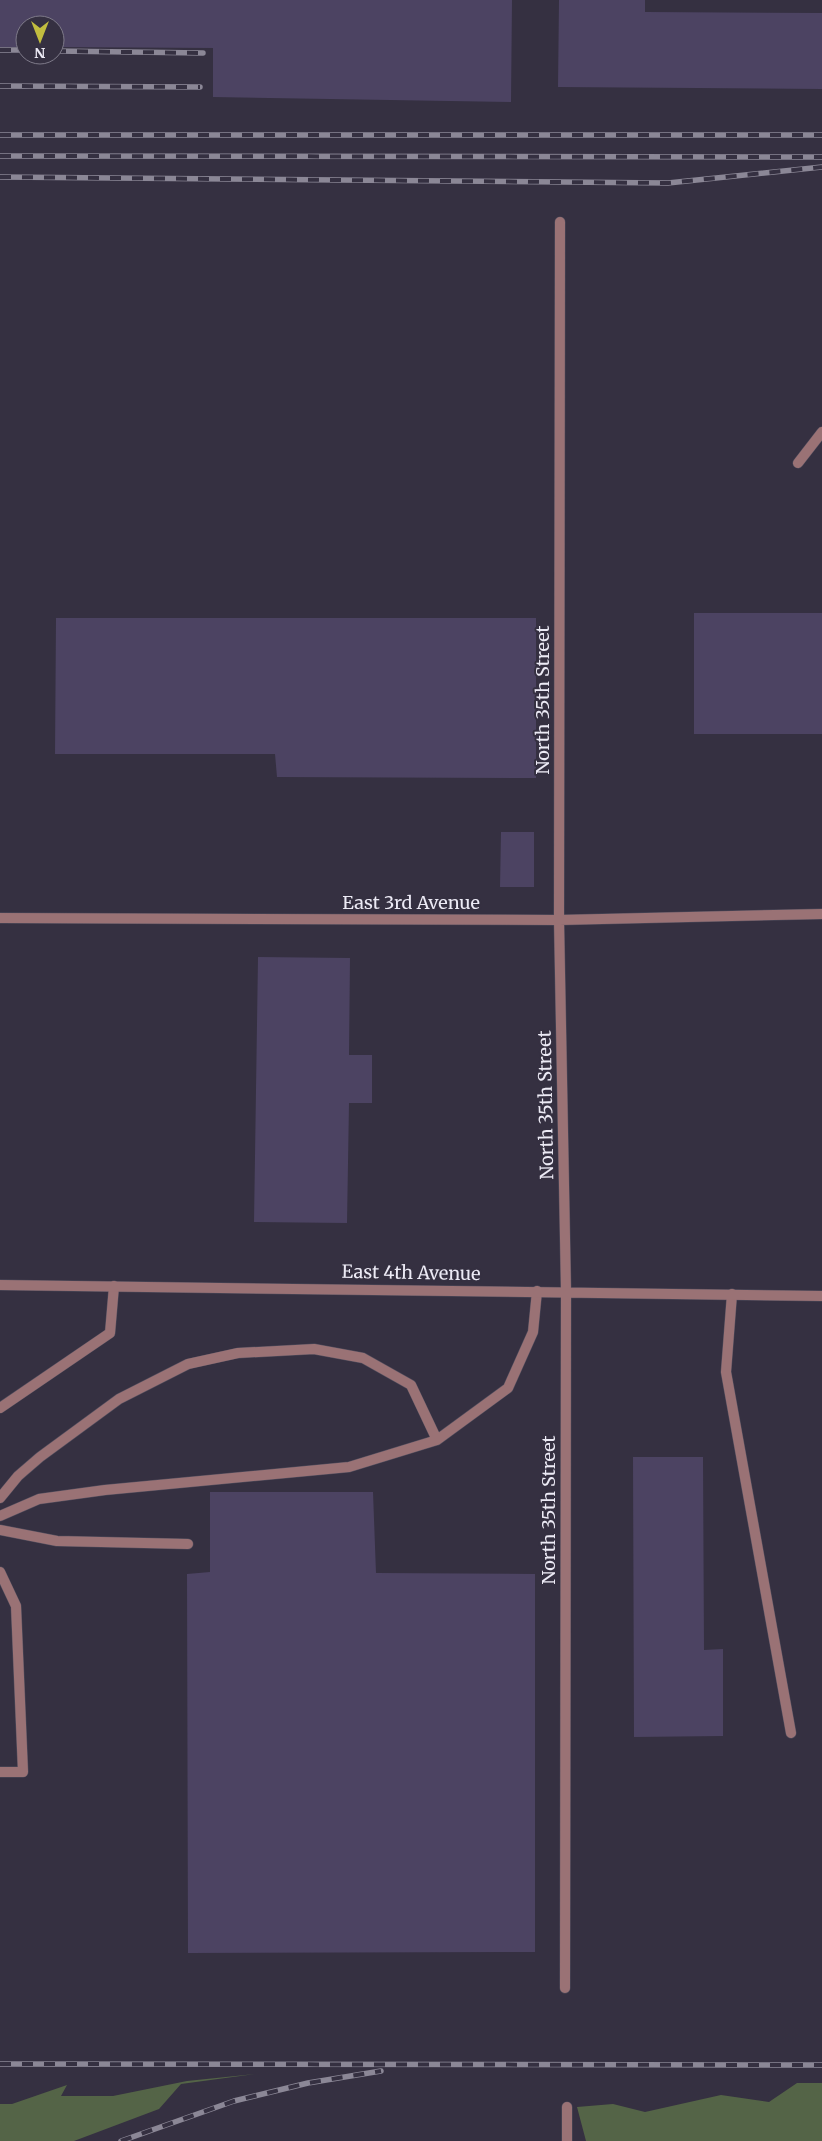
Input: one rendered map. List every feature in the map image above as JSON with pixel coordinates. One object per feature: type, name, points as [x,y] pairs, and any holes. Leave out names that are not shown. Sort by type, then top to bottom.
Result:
[{"type":"street","name":"North 35th Street","points":[[560,222],[559,920],[566,1292],[564,1988]]},
{"type":"street","points":[[798,463],[822,432]]},
{"type":"street","name":"East 3rd Avenue","points":[[0,918],[559,920],[822,914]]},
{"type":"street","name":"East 4th Avenue","points":[[0,1285],[822,1296]]},
{"type":"street","points":[[0,1408],[110,1333],[114,1286]]},
{"type":"street","points":[[0,1516],[39,1500],[105,1490],[349,1467],[437,1440],[508,1388],[533,1332],[536,1291]]},
{"type":"street","points":[[732,1294],[726,1372],[791,1733]]},
{"type":"street","points":[[0,1498],[18,1476],[40,1457],[119,1399],[188,1364],[238,1353],[314,1349],[362,1358],[411,1386],[437,1440]]},
{"type":"street","points":[[0,1530],[56,1541],[188,1544]]},
{"type":"street","points":[[0,1572],[16,1606],[23,1772],[0,1772]]},
{"type":"street","points":[[567,2107],[567,2141]]},
{"type":"green space","points":[[255,2074],[181,2084],[159,2109],[74,2141],[0,2141],[0,2104],[12,2104],[67,2085],[61,2096],[113,2096],[187,2081]]},
{"type":"green space","points":[[797,2083],[822,2083],[822,2141],[586,2141],[577,2107],[613,2104],[645,2112],[721,2095],[769,2102]]},
{"type":"building","points":[[0,0],[512,0],[511,102],[213,97],[213,48],[65,47],[65,15],[15,15],[15,47],[0,47]]},
{"type":"building","points":[[559,0],[645,0],[645,12],[822,13],[822,89],[558,87]]},
{"type":"building","points":[[694,613],[822,613],[822,734],[694,734]]},
{"type":"building","points":[[56,618],[536,618],[536,778],[277,777],[275,754],[55,754]]},
{"type":"building","points":[[501,832],[534,832],[534,887],[500,887]]},
{"type":"building","points":[[258,957],[350,958],[349,1055],[372,1055],[372,1103],[349,1103],[347,1223],[254,1222]]},
{"type":"building","points":[[633,1457],[703,1457],[704,1650],[723,1649],[723,1736],[634,1737]]},
{"type":"building","points":[[210,1492],[373,1492],[376,1573],[535,1574],[535,1952],[188,1953],[187,1574],[210,1572]]},
{"type":"railway","points":[[0,50],[15,50]]},
{"type":"railway","points":[[65,51],[203,53]]},
{"type":"railway","points":[[0,86],[200,87]]},
{"type":"railway","points":[[0,135],[822,135]]},
{"type":"railway","points":[[0,156],[822,157]]},
{"type":"railway","points":[[0,177],[668,183],[822,167]]},
{"type":"railway","points":[[0,2064],[822,2065]]},
{"type":"railway","points":[[121,2141],[234,2101],[308,2083],[381,2071]]}]
